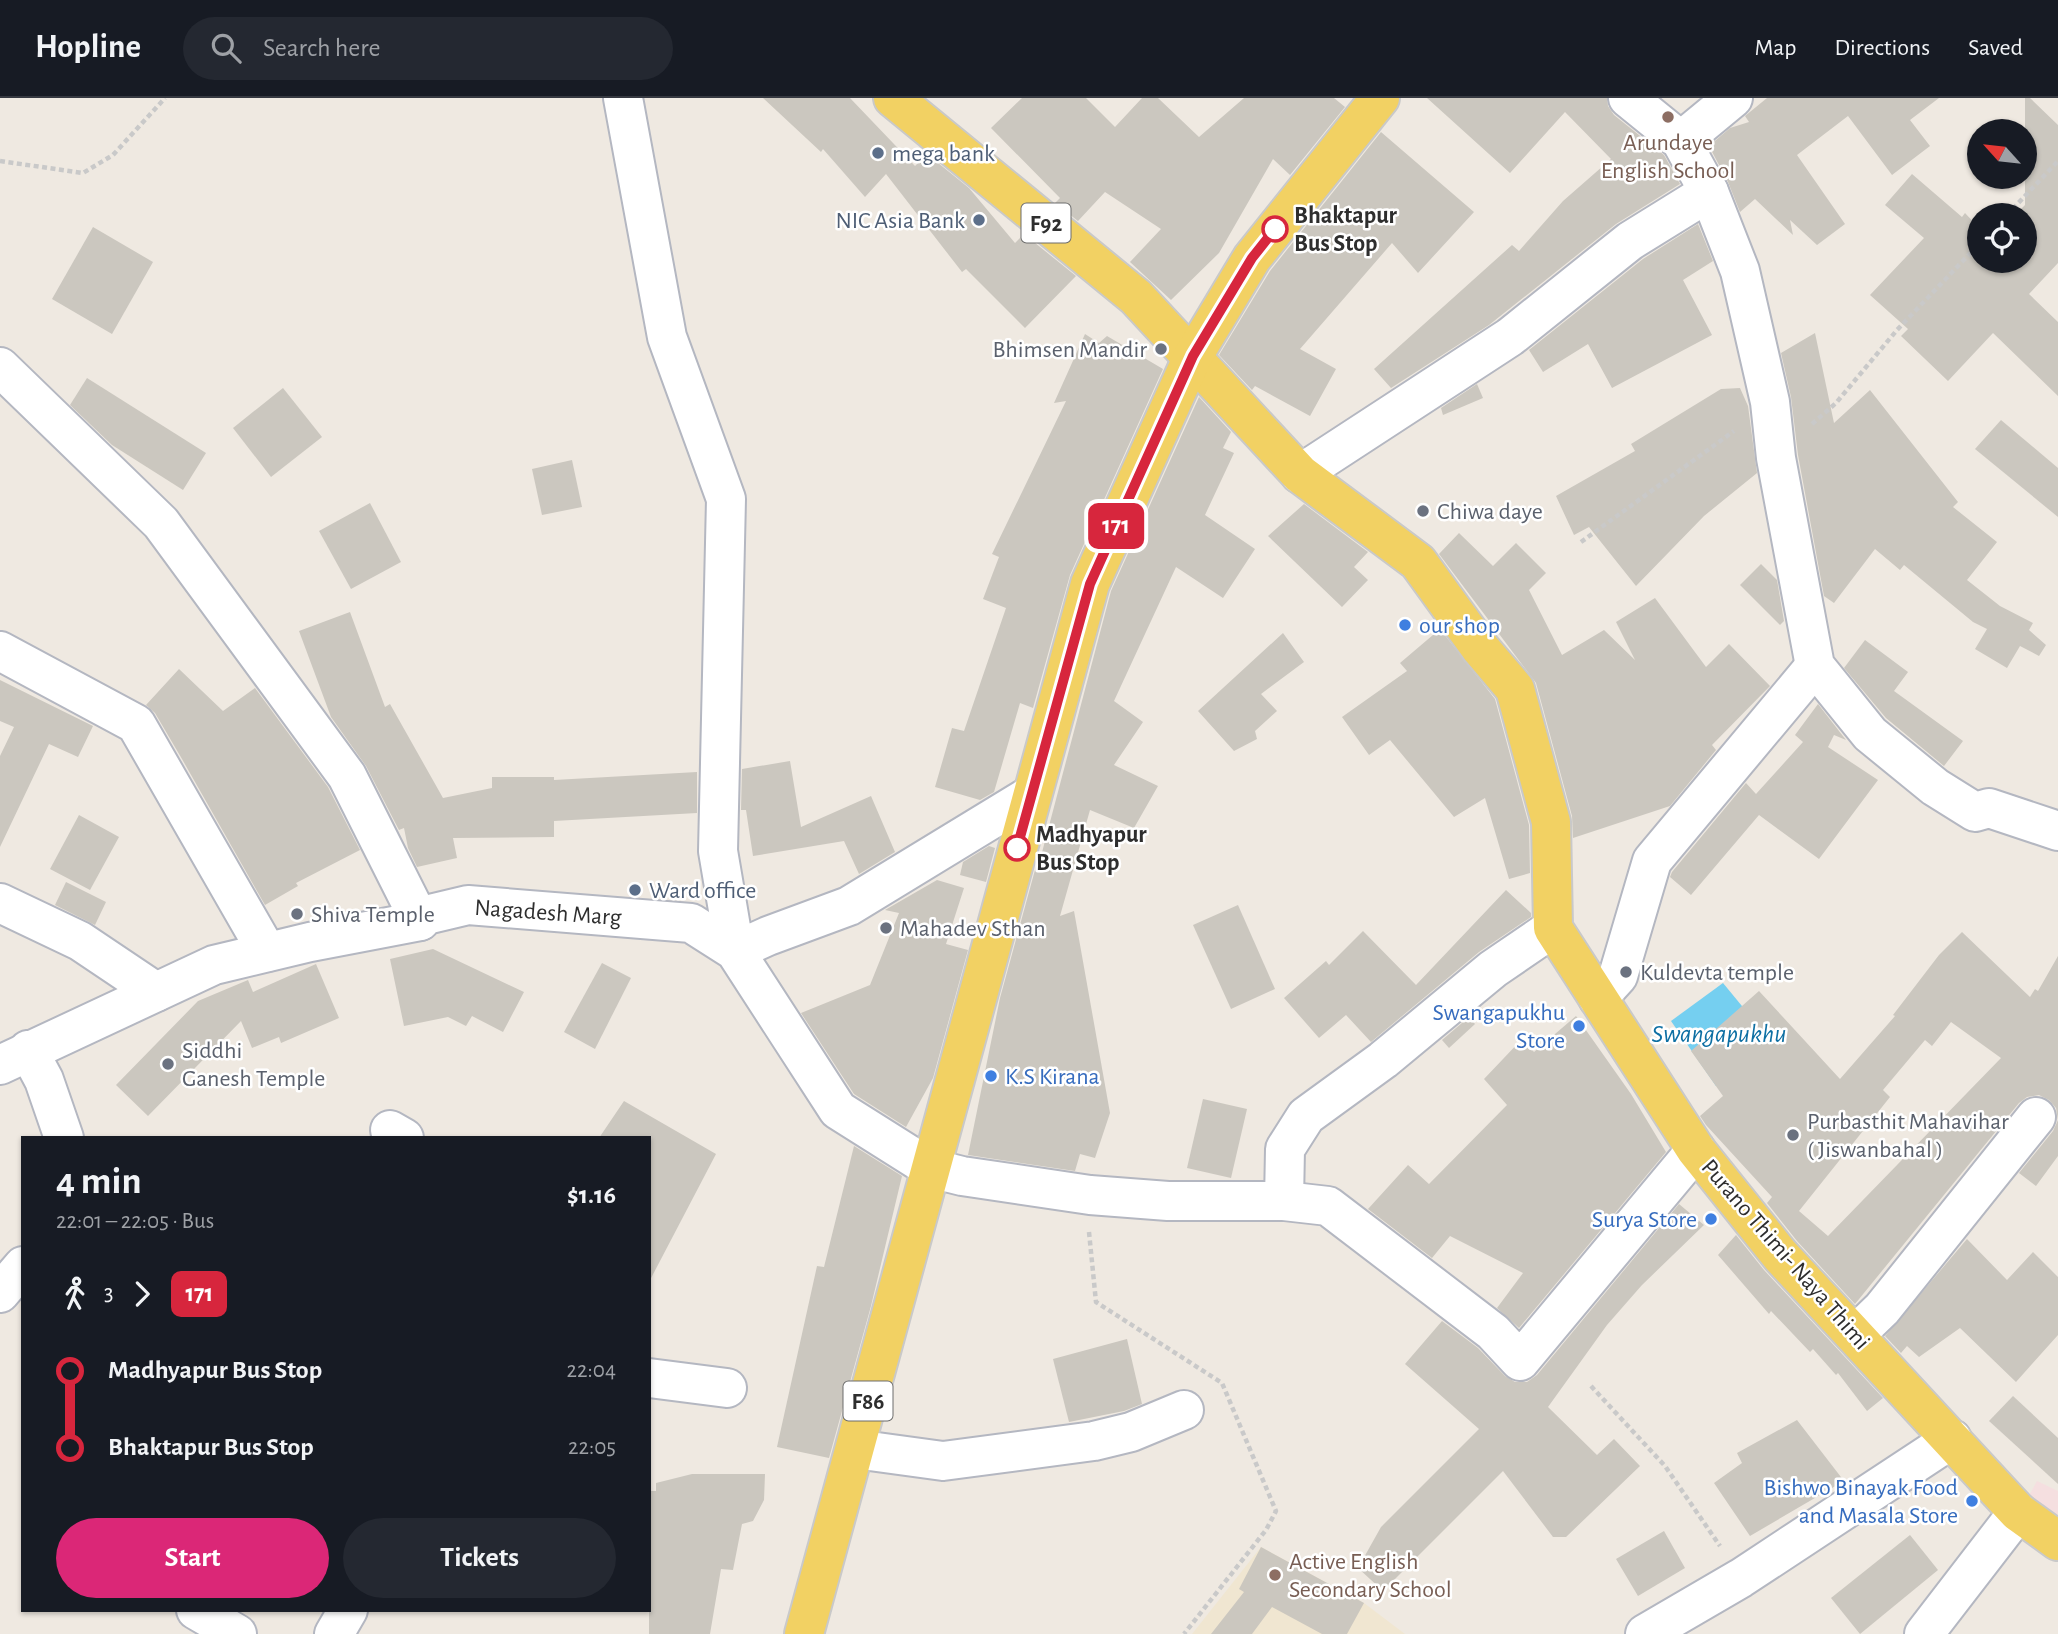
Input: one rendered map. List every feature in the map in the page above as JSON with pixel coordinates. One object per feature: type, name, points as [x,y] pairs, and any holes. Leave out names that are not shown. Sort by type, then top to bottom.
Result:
[{"type":"main road","name":"F92","points":[[893,98],[1136,297],[1300,474],[1418,562],[1481,649],[1515,689],[1551,822],[1553,928]]},
{"type":"main road","name":"F86","points":[[804,1634],[1090,584],[1193,356],[1252,258],[1380,98]]},
{"type":"main road","name":"Purano Thimi- Naya Thimi","points":[[1553,928],[1696,1150],[1780,1255],[2018,1512],[2058,1541]]},
{"type":"street","points":[[623,98],[667,337],[726,499],[718,851],[735,951],[849,906],[1031,795]]},
{"type":"street","points":[[1628,98],[1681,141],[1709,192],[1740,271],[1770,402],[1776,458],[1815,666],[1870,734],[1935,787],[1975,812],[1989,808],[2058,831]]},
{"type":"street","points":[[1681,141],[1733,98]]},
{"type":"street","points":[[1300,474],[1510,337],[1630,241],[1709,192]]},
{"type":"street","points":[[0,367],[161,523],[347,776],[420,921]]},
{"type":"street","points":[[0,651],[136,724],[267,953]]},
{"type":"street","points":[[1598,998],[1618,976],[1652,861],[1815,666]]},
{"type":"street","points":[[0,903],[79,941],[156,992]]},
{"type":"street","name":"Nagadesh Marg","points":[[14,1058],[214,965],[420,921],[426,915],[468,905],[691,923],[735,951],[838,1110],[930,1168],[962,1176],[1090,1195],[1168,1201],[1284,1201],[1328,1206],[1493,1332],[1520,1361],[1696,1150]]},
{"type":"street","points":[[1284,1201],[1285,1149],[1306,1116],[1383,1060],[1493,969],[1553,928]]},
{"type":"street","points":[[14,1058],[44,1080],[63,1136]]},
{"type":"street","points":[[1855,1335],[1882,1309],[2036,1117]]},
{"type":"street","points":[[0,1293],[21,1268]]},
{"type":"street","points":[[651,1378],[727,1388]]},
{"type":"street","points":[[855,1449],[943,1461],[1094,1441],[1131,1432],[1184,1410]]},
{"type":"street","points":[[1645,1634],[1741,1577],[1952,1439]]},
{"type":"street","points":[[1924,1634],[2018,1512]]},
{"type":"street","points":[[199,1612],[237,1634]]},
{"type":"street","points":[[334,1634],[347,1612]]},
{"type":"path","points":[[0,161],[83,173],[113,155],[165,98]]},
{"type":"path","points":[[2019,203],[2058,162]]},
{"type":"path","points":[[1776,458],[1836,403],[1896,330],[1967,256]]},
{"type":"path","points":[[1581,542],[1697,460],[1770,402]]},
{"type":"path","points":[[1591,1386],[1665,1466],[1741,1577]]},
{"type":"shaded area","points":[[2037,1481],[2058,1491],[2058,1532],[2025,1503]]},
{"type":"shaded area","name":"Active English Secondary School","points":[[1261,1547],[1364,1603],[1405,1634],[1192,1634]]},
{"type":"water","name":"Swangapukhu","points":[[1723,983],[1765,1034],[1716,1086],[1671,1021]]},
{"type":"building","points":[[763,98],[850,98],[915,166],[927,154],[969,188],[1015,243],[1024,234],[1076,276],[1025,328],[966,269],[962,272],[886,174],[865,197],[823,149],[821,152]]},
{"type":"building","points":[[1022,98],[1086,98],[1115,127],[1142,98],[1158,98],[1199,137],[1244,98],[1334,98],[1345,107],[1290,175],[1273,159],[1219,253],[1171,300],[1130,262],[1161,229],[1105,192],[1078,221],[1055,203],[1060,198],[991,128]]},
{"type":"building","points":[[1427,98],[1607,98],[1608,106],[1614,115],[1664,155],[1680,184],[1616,224],[1489,325],[1391,388],[1374,369],[1512,245],[1519,251],[1563,201],[1611,159],[1565,112],[1510,173]]},
{"type":"building","points":[[1767,98],[1939,98],[1910,120],[1930,146],[1892,175],[1848,116],[1797,155],[1845,224],[1817,245],[1790,220],[1793,235],[1755,199],[1740,212],[1709,146],[1730,128],[1749,122],[1745,116]]},
{"type":"building","points":[[2025,98],[2030,98],[2058,125],[2058,263],[2029,294],[2058,322],[2058,396],[1993,333],[1948,381],[1901,336],[1908,329],[1870,295],[1924,238],[1885,205],[1912,174],[1962,217],[1965,213],[1967,215],[1967,273],[2037,273],[2037,203],[2025,203],[2025,189],[2037,189],[2037,119],[2025,119]]},
{"type":"building","points":[[1381,132],[1474,212],[1418,273],[1392,243],[1300,349],[1336,369],[1310,416],[1255,386],[1252,390],[1219,355],[1270,271]]},
{"type":"building","points":[[1698,224],[1713,261],[1683,280],[1712,335],[1612,388],[1588,344],[1543,372],[1529,350],[1643,259]]},
{"type":"building","points":[[93,227],[153,262],[112,334],[52,299]]},
{"type":"building","points":[[1815,333],[1834,423],[1870,390],[1958,502],[1953,507],[1997,542],[1967,580],[2000,606],[2033,623],[2029,630],[2046,645],[2039,656],[2020,646],[2007,668],[1975,649],[1987,629],[1973,622],[1904,565],[1900,570],[1875,549],[1834,603],[1824,596],[1798,455],[1791,397],[1781,353]]},
{"type":"building","points":[[1085,334],[1099,343],[1107,336],[1163,369],[1070,575],[1033,708],[1020,703],[994,792],[980,800],[935,787],[952,728],[964,731],[1006,608],[983,599],[999,557],[992,554],[1066,401],[1054,403]]},
{"type":"building","points":[[87,378],[206,453],[183,490],[112,445],[70,405]]},
{"type":"building","points":[[1477,384],[1483,398],[1443,415],[1441,408]]},
{"type":"building","points":[[283,388],[322,437],[271,477],[233,428]]},
{"type":"building","points":[[1740,388],[1748,406],[1757,473],[1704,516],[1636,586],[1589,527],[1574,535],[1556,496],[1635,451],[1631,444],[1721,389]]},
{"type":"building","points":[[1199,397],[1231,432],[1223,448],[1234,453],[1205,515],[1255,549],[1223,598],[1176,567],[1114,701],[1143,722],[1114,765],[1158,786],[1134,828],[1090,810],[1060,916],[1074,911],[1110,1113],[1095,1158],[1080,1154],[1075,1171],[968,1155],[1000,998],[1038,859],[1040,860],[1111,591]]},
{"type":"building","points":[[2001,420],[2058,468],[2058,517],[1975,449]]},
{"type":"building","points":[[572,460],[582,507],[542,515],[532,469]]},
{"type":"building","points":[[370,503],[401,562],[351,589],[319,531]]},
{"type":"building","points":[[1304,504],[1368,552],[1354,567],[1368,580],[1342,607],[1268,536]]},
{"type":"building","points":[[1459,533],[1493,566],[1516,543],[1546,573],[1529,590],[1562,655],[1604,630],[1635,660],[1616,622],[1655,598],[1706,667],[1729,644],[1770,686],[1712,745],[1716,750],[1670,806],[1573,838],[1572,816],[1536,683],[1439,554]]},
{"type":"building","points":[[1761,564],[1777,580],[1784,621],[1780,625],[1740,585]]},
{"type":"building","points":[[350,612],[385,707],[390,704],[443,798],[492,788],[492,777],[554,777],[554,780],[697,772],[697,813],[554,821],[554,837],[453,838],[457,858],[417,867],[408,848],[404,828],[399,830],[366,766],[331,717],[299,631]]},
{"type":"building","points":[[1440,629],[1495,699],[1529,825],[1530,873],[1509,879],[1485,798],[1454,817],[1390,740],[1369,755],[1342,717],[1407,671],[1400,663]]},
{"type":"building","points":[[1283,633],[1304,662],[1261,694],[1277,711],[1255,731],[1257,739],[1234,751],[1198,711]]},
{"type":"building","points":[[1865,640],[1908,672],[1894,691],[1963,741],[1944,766],[1886,718],[1844,668]]},
{"type":"building","points":[[179,669],[223,711],[255,688],[328,787],[360,850],[296,883],[298,886],[265,905],[155,713],[146,705]]},
{"type":"building","points":[[0,680],[93,726],[78,757],[49,744],[0,847],[0,756],[14,727],[0,721]]},
{"type":"building","points":[[1818,704],[1846,740],[1834,735],[1828,747],[1878,780],[1819,859],[1759,815],[1691,895],[1670,877],[1672,872],[1746,783],[1756,794],[1803,742],[1795,735]]},
{"type":"building","points":[[790,761],[801,827],[871,796],[895,852],[859,874],[844,841],[753,856],[746,810],[741,810],[742,769]]},
{"type":"building","points":[[79,815],[119,837],[90,890],[50,869]]},
{"type":"building","points":[[989,846],[995,848],[986,882],[960,875],[963,862]]},
{"type":"building","points":[[937,880],[964,888],[946,944],[968,950],[933,1078],[906,1127],[854,1094],[801,1013],[870,985],[899,913],[885,910]]},
{"type":"building","points":[[66,882],[106,902],[95,925],[55,905]]},
{"type":"building","points":[[1506,890],[1531,913],[1531,917],[1479,952],[1371,1042],[1346,1015],[1319,1038],[1284,998],[1326,961],[1329,965],[1363,931],[1416,985]]},
{"type":"building","points":[[1238,905],[1275,989],[1231,1009],[1193,925]]},
{"type":"building","points":[[1962,932],[2030,997],[2035,989],[2038,991],[2058,956],[2058,1120],[2056,1108],[2049,1100],[2039,1095],[2027,1097],[2019,1103],[1855,1304],[1797,1241],[1767,1203],[1772,1197],[1700,1116],[1723,1096],[1691,1051],[1759,991],[1840,1079],[1895,1016],[1893,1015],[1939,955]],"holes":[[[1951,1022],[2001,1058],[1828,1236],[1799,1211],[1890,1097],[1883,1090],[1925,1040],[1932,1046]]]},
{"type":"building","points":[[433,949],[524,992],[503,1032],[472,1016],[466,1026],[448,1017],[404,1026],[390,959]]},
{"type":"building","points":[[602,963],[631,978],[595,1049],[564,1032]]},
{"type":"building","points":[[316,964],[339,1018],[281,1043],[279,1037],[252,1048],[241,1021],[148,1116],[116,1085],[198,1001],[248,980],[253,992]]},
{"type":"building","points":[[1576,1016],[1631,1094],[1666,1152],[1519,1328],[1497,1308],[1523,1273],[1450,1236],[1432,1258],[1368,1209],[1408,1165],[1429,1184],[1507,1105],[1484,1079],[1522,1039],[1534,1052]]},
{"type":"building","points":[[1469,1017],[1475,1024],[1449,1048],[1442,1040]]},
{"type":"building","points":[[1203,1099],[1247,1109],[1231,1178],[1187,1168]]},
{"type":"building","points":[[624,1101],[716,1154],[651,1278],[651,1136],[600,1136]]},
{"type":"building","points":[[2058,1120],[2058,1156],[2036,1186],[2019,1173],[2053,1131]]},
{"type":"building","points":[[854,1146],[902,1176],[871,1306],[829,1458],[777,1447],[817,1266],[824,1267]]},
{"type":"building","points":[[1679,1204],[1704,1225],[1642,1285],[1607,1325],[1548,1407],[1597,1455],[1614,1439],[1640,1466],[1566,1537],[1553,1537],[1503,1471],[1383,1591],[1358,1568],[1381,1527],[1479,1429],[1405,1364],[1442,1321],[1478,1348],[1505,1376],[1515,1382],[1527,1382],[1537,1375]]},
{"type":"building","points":[[1736,1235],[1764,1270],[1883,1398],[1867,1411],[1838,1373],[1836,1375],[1813,1349],[1810,1352],[1771,1311],[1769,1314],[1718,1255]]},
{"type":"building","points":[[1967,1239],[2007,1280],[2033,1252],[2058,1277],[2058,1335],[2016,1382],[1960,1328],[1919,1357],[1907,1346],[1901,1353],[1885,1336]]},
{"type":"building","points":[[1127,1339],[1142,1404],[1124,1411],[1069,1422],[1053,1359]]},
{"type":"building","points":[[2013,1396],[2058,1438],[2058,1484],[1989,1421]]},
{"type":"building","points":[[1797,1420],[1844,1481],[1750,1536],[1714,1483],[1742,1463],[1737,1453]]},
{"type":"building","points":[[692,1474],[765,1474],[764,1500],[753,1521],[742,1524],[733,1570],[721,1569],[710,1634],[649,1634],[651,1491],[656,1491],[656,1483]]},
{"type":"building","points":[[1664,1531],[1685,1568],[1638,1596],[1616,1559]]},
{"type":"building","points":[[1910,1535],[1938,1570],[1860,1634],[1831,1598]]},
{"type":"building","name":"Active English Secondary School","points":[[1261,1547],[1364,1603],[1347,1634],[1322,1634],[1272,1607],[1252,1634],[1211,1634],[1244,1592],[1239,1589]]},
{"type":"bus line","name":"171","points":[[1017,848],[1090,584],[1193,356],[1252,258],[1275,229]]},
{"type":"place","name":"Arundaye English School","points":[[1668,117]]},
{"type":"place","name":"mega bank","points":[[878,153]]},
{"type":"place","name":"NIC Asia Bank","points":[[979,220]]},
{"type":"place","name":"Bhaktapur Bus Stop","points":[[1275,229]]},
{"type":"place","name":"Bhimsen Mandir","points":[[1161,349]]},
{"type":"place","name":"Chiwa daye","points":[[1423,511]]},
{"type":"place","name":"our shop","points":[[1405,625]]},
{"type":"place","name":"Madhyapur Bus Stop","points":[[1017,848]]},
{"type":"place","name":"Ward office","points":[[635,890]]},
{"type":"place","name":"Shiva Temple","points":[[297,914]]},
{"type":"place","name":"Mahadev Sthan","points":[[886,928]]},
{"type":"place","name":"Kuldevta temple","points":[[1626,972]]},
{"type":"place","name":"Swangapukhu Store","points":[[1579,1026]]},
{"type":"place","name":"Siddhi Ganesh Temple","points":[[168,1064]]},
{"type":"place","name":"K.S Kirana","points":[[991,1076]]},
{"type":"place","name":"Purbasthit Mahavihar ( Jiswanbahal )","points":[[1793,1135]]},
{"type":"place","name":"Surya Store","points":[[1711,1219]]},
{"type":"place","name":"Bishwo Binayak Food and Masala Store","points":[[1972,1501]]},
{"type":"place","name":"Active English Secondary School","points":[[1275,1575]]}]
